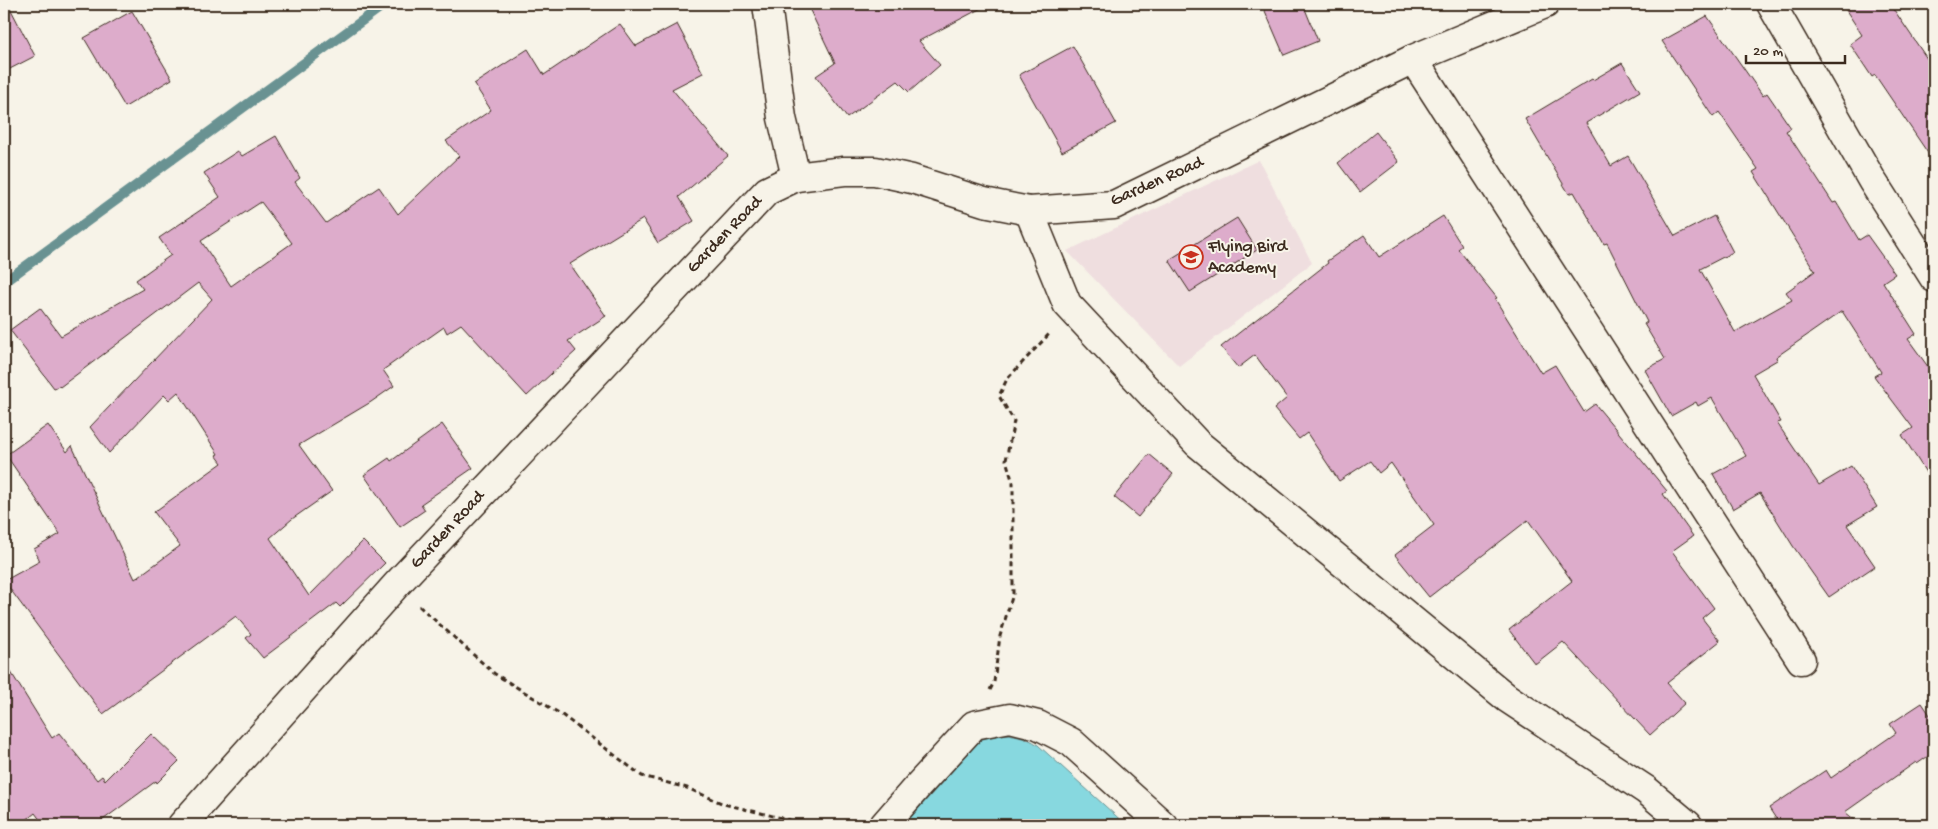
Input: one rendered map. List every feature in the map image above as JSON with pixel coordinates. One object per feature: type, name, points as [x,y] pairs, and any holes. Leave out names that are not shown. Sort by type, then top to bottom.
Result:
[{"type":"street","points":[[767,4],[782,118],[796,177]]},
{"type":"street","name":"Garden Road","points":[[182,825],[397,584],[767,191],[796,177],[844,170],[875,170],[912,179],[984,202],[1030,211],[1114,205],[1413,59],[1545,4]]},
{"type":"street","points":[[1771,4],[1873,182],[1934,278]]},
{"type":"street","points":[[1413,59],[1801,660]]},
{"type":"street","points":[[1030,211],[1072,310],[1197,443],[1507,698],[1646,790],[1688,825]]},
{"type":"street","points":[[884,825],[974,725],[1010,718],[1038,725],[1071,742],[1163,825]]},
{"type":"path","points":[[974,725],[994,682],[1000,636],[1013,594],[1012,483],[1006,460],[1014,421],[999,396],[1006,379],[1072,310]]},
{"type":"path","points":[[397,584],[439,625],[496,674],[562,715],[642,776],[686,788],[724,804],[810,825]]},
{"type":"shaded area","name":"Flying Bird Academy","points":[[1259,160],[1312,263],[1179,366],[1067,251]]},
{"type":"water","points":[[998,734],[1019,736],[1029,739],[1038,745],[1126,825],[904,825],[980,740]]},
{"type":"building","points":[[4,4],[8,4],[35,56],[4,72]]},
{"type":"building","points":[[807,4],[989,4],[919,41],[940,65],[909,92],[898,81],[847,118],[816,76],[835,63]]},
{"type":"building","points":[[1262,4],[1303,4],[1318,41],[1284,55]]},
{"type":"building","points":[[1842,4],[1890,4],[1934,69],[1934,162],[1875,75],[1872,77],[1850,44],[1862,35]]},
{"type":"building","points":[[132,11],[172,79],[125,107],[84,38]]},
{"type":"building","points":[[1707,16],[1763,96],[1767,93],[1791,128],[1786,131],[1833,203],[1836,202],[1859,240],[1867,235],[1895,274],[1883,282],[1916,334],[1908,339],[1934,375],[1934,485],[1902,435],[1913,428],[1874,376],[1881,372],[1842,311],[1776,357],[1777,360],[1753,374],[1781,422],[1777,423],[1819,485],[1851,466],[1877,507],[1847,525],[1875,566],[1829,597],[1793,546],[1760,493],[1733,509],[1713,474],[1746,456],[1712,398],[1698,406],[1696,402],[1671,416],[1645,370],[1665,359],[1644,324],[1647,322],[1607,243],[1604,244],[1574,192],[1569,194],[1525,119],[1622,63],[1640,91],[1586,123],[1611,166],[1628,156],[1675,236],[1714,216],[1733,252],[1700,269],[1735,332],[1792,300],[1786,292],[1815,271],[1753,172],[1758,169],[1719,112],[1713,117],[1662,41]]},
{"type":"building","points":[[620,24],[636,46],[677,24],[703,73],[672,89],[728,156],[679,197],[694,221],[658,243],[643,219],[570,264],[606,316],[568,341],[576,351],[527,396],[461,324],[447,333],[444,327],[383,370],[394,386],[299,445],[332,491],[292,519],[270,538],[309,596],[363,541],[385,563],[340,607],[336,603],[263,658],[246,638],[251,634],[236,616],[103,714],[4,581],[40,561],[34,549],[60,534],[6,455],[48,425],[67,452],[72,446],[135,579],[180,546],[154,512],[222,463],[178,392],[169,400],[164,395],[109,453],[90,427],[212,299],[198,283],[60,387],[54,388],[10,330],[40,308],[61,336],[143,289],[136,280],[171,255],[159,238],[220,197],[204,173],[238,151],[242,156],[276,136],[300,178],[295,182],[326,223],[379,187],[398,214],[459,156],[446,141],[491,110],[474,84],[528,49],[544,75]],"holes":[[[261,202],[292,243],[231,286],[201,241]]]},
{"type":"building","points":[[1073,46],[1116,123],[1062,152],[1019,75]]},
{"type":"building","points":[[1376,132],[1399,162],[1360,192],[1338,163]]},
{"type":"building","points":[[1443,216],[1462,246],[1458,249],[1497,298],[1495,299],[1541,373],[1555,365],[1584,412],[1595,404],[1667,491],[1663,494],[1693,536],[1672,551],[1714,608],[1702,618],[1720,641],[1667,683],[1685,703],[1650,735],[1563,642],[1535,664],[1509,630],[1572,581],[1528,520],[1429,597],[1395,555],[1434,525],[1391,463],[1379,473],[1370,461],[1339,481],[1307,433],[1299,439],[1274,409],[1287,398],[1255,355],[1238,368],[1221,347],[1328,263],[1327,261],[1364,235],[1379,257]]},
{"type":"building","points":[[1237,218],[1257,250],[1190,292],[1169,260]]},
{"type":"building","points":[[442,424],[473,468],[421,504],[425,510],[400,527],[364,475],[389,458],[391,461]]},
{"type":"building","points":[[1149,454],[1173,474],[1138,517],[1114,497]]},
{"type":"building","points":[[4,661],[52,738],[59,733],[97,780],[102,776],[105,780],[151,734],[179,761],[157,783],[156,781],[96,825],[44,825],[35,813],[20,825],[4,825]]},
{"type":"building","points":[[1922,703],[1934,721],[1934,752],[1917,764],[1916,762],[1845,812],[1861,825],[1780,825],[1769,808],[1826,770],[1831,778],[1896,733],[1890,724]]},
{"type":"waterway","points":[[4,282],[385,4]]},
{"type":"place","name":"Flying Bird Academy","points":[[1191,257]]}]
